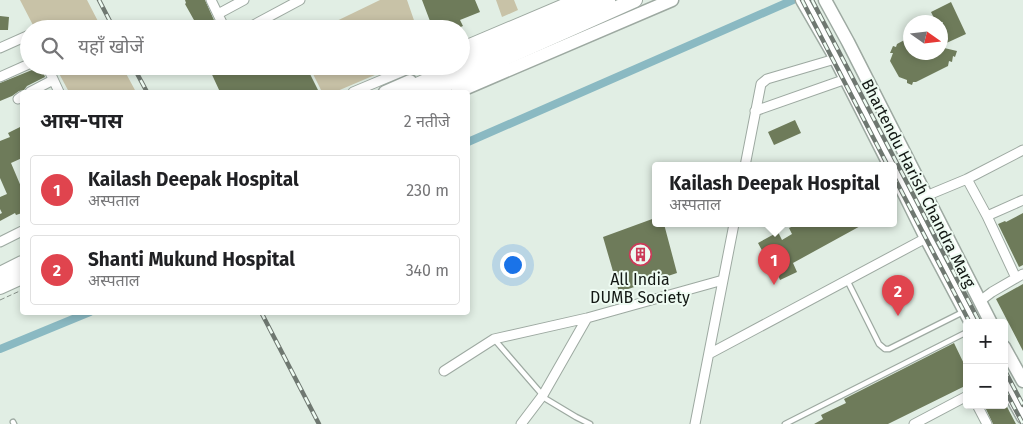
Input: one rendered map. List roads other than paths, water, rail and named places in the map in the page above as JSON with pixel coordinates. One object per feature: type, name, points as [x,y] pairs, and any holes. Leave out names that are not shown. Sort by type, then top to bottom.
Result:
[{"type":"main road","points":[[470,54],[590,0]]},
{"type":"main road","points":[[470,62],[608,0]]},
{"type":"main road","points":[[470,74],[635,0]]},
{"type":"main road","points":[[462,90],[672,0]]},
{"type":"main road","name":"Bhartendu Harish Chandra Marg","points":[[802,0],[834,55],[888,162]]},
{"type":"main road","name":"Bhartendu Harish Chandra Marg","points":[[825,0],[989,319]]},
{"type":"main road","points":[[390,90],[423,75]]},
{"type":"main road","points":[[406,90],[440,75]]},
{"type":"main road","points":[[433,90],[467,75]]},
{"type":"main road","name":"Bhartendu Harish Chandra Marg","points":[[897,179],[968,317]]},
{"type":"main road","points":[[0,274],[20,264]]},
{"type":"main road","points":[[0,287],[20,278]]},
{"type":"main road","points":[[1008,355],[1023,381]]},
{"type":"main road","points":[[1008,390],[1023,417]]},
{"type":"street","points":[[210,0],[221,20]]},
{"type":"street","points":[[218,14],[243,0]]},
{"type":"street","points":[[263,20],[300,0]]},
{"type":"street","points":[[470,43],[572,0]]},
{"type":"street","points":[[0,48],[20,39]]},
{"type":"street","points":[[746,162],[761,84],[764,80],[834,55]]},
{"type":"street","points":[[0,77],[20,68]]},
{"type":"street","points":[[51,75],[58,90]]},
{"type":"street","points":[[358,90],[394,75]]},
{"type":"street","points":[[755,111],[846,78]]},
{"type":"street","points":[[34,90],[53,80]]},
{"type":"street","points":[[910,204],[967,179],[1023,150]]},
{"type":"street","points":[[967,179],[1019,276],[980,301]]},
{"type":"street","points":[[987,216],[1023,200]]},
{"type":"street","points":[[695,424],[733,227]]},
{"type":"street","points":[[0,242],[20,231]]},
{"type":"street","points":[[709,354],[926,238]]},
{"type":"street","points":[[444,371],[494,339],[587,318],[723,280]]},
{"type":"street","points":[[521,424],[543,395],[587,318]]},
{"type":"street","points":[[914,424],[963,398]]},
{"type":"street","points":[[979,409],[986,424]]},
{"type":"lane","points":[[847,280],[879,344],[885,349],[890,350],[968,317]]},
{"type":"lane","points":[[786,424],[963,334]]},
{"type":"lane","points":[[494,339],[546,399],[590,424]]},
{"type":"waterway","points":[[470,141],[793,0]]},
{"type":"waterway","points":[[0,349],[83,315]]},
{"type":"railway","points":[[99,0],[109,20]]},
{"type":"railway","points":[[802,0],[886,162]]},
{"type":"railway","points":[[812,0],[896,162]]},
{"type":"railway","points":[[138,75],[146,90]]},
{"type":"railway","points":[[897,163],[978,319]]},
{"type":"railway","points":[[897,183],[968,319]]},
{"type":"railway","points":[[263,315],[319,424]]},
{"type":"railway","points":[[1008,377],[1023,405]]},
{"type":"railway","points":[[1008,396],[1023,424]]},
{"type":"place","name":"All India DUMB Society","points":[[640,255]]},
{"type":"place","name":"Kailash Deepak Hospital","points":[[774,285]]},
{"type":"place","name":"Shanti Mukund Hospital","points":[[898,316]]}]
